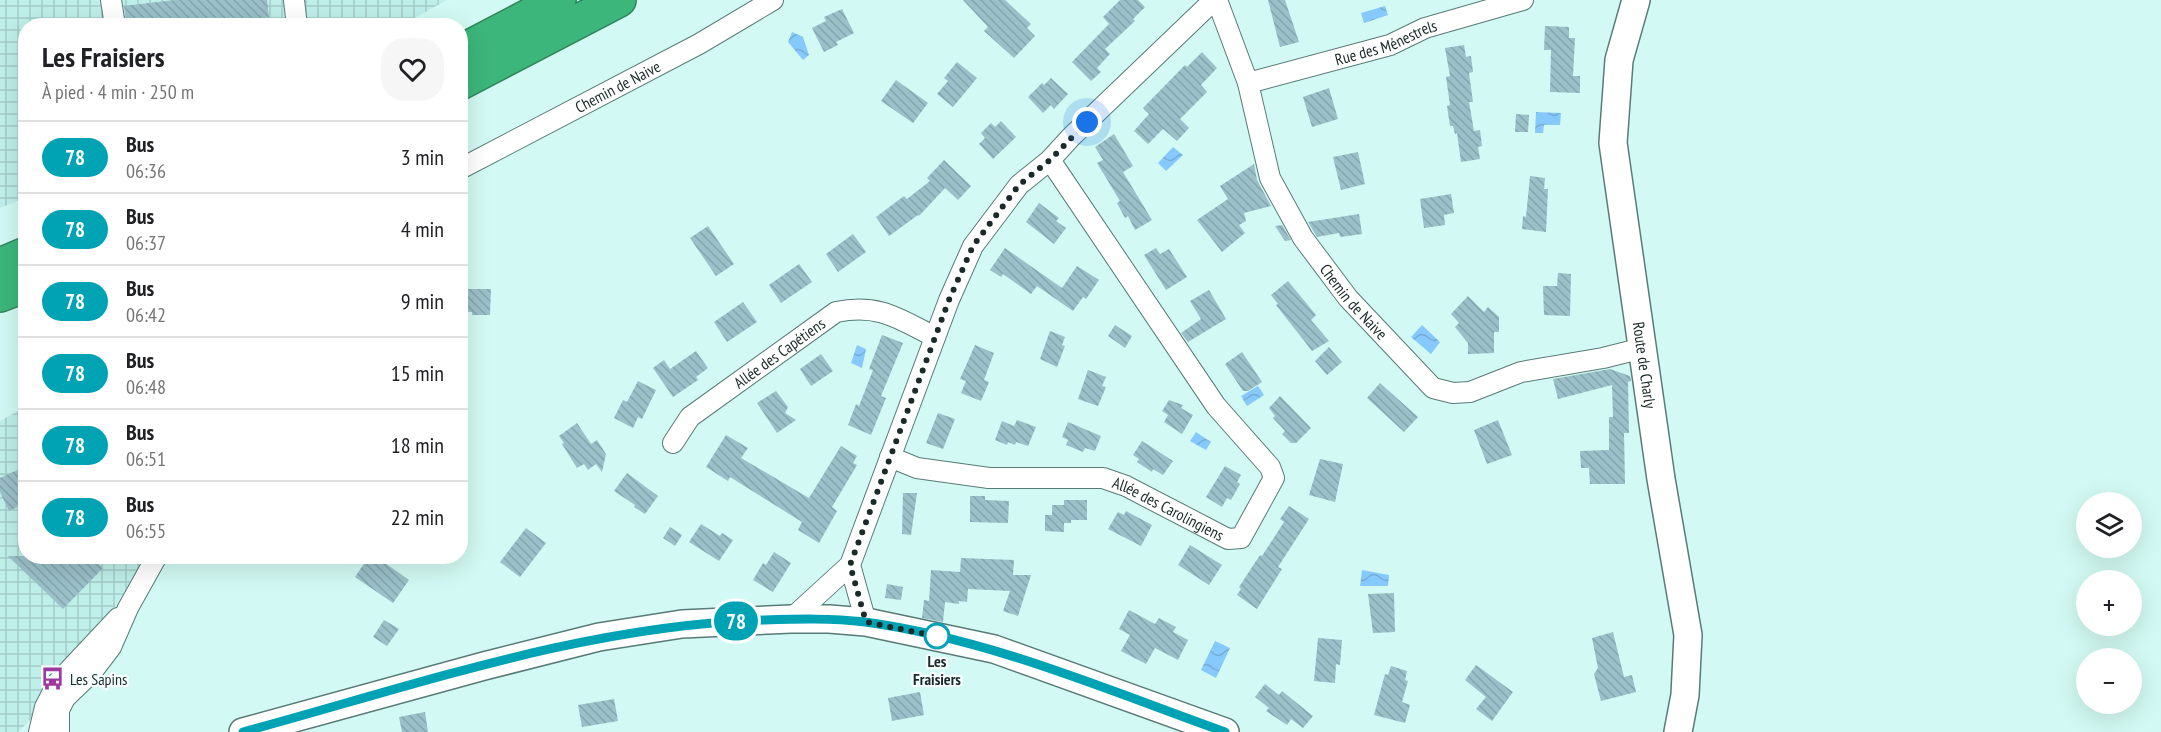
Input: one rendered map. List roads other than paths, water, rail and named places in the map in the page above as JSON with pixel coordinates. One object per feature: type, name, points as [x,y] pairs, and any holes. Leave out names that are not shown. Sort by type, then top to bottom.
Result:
[{"type":"highway","points":[[468,48],[559,0]]},
{"type":"highway","points":[[468,79],[619,0]]},
{"type":"highway","points":[[0,265],[18,257]]},
{"type":"highway","points":[[0,295],[18,288]]},
{"type":"street","points":[[111,0],[114,18]]},
{"type":"street","points":[[294,0],[296,18]]},
{"type":"street","name":"Chemin de Naive","points":[[468,165],[699,44],[773,0]]},
{"type":"street","points":[[791,619],[850,565],[935,337],[973,246],[1019,185],[1050,160],[1071,137],[1215,0]]},
{"type":"street","name":"Chemin de Naive","points":[[1215,0],[1248,83],[1270,178],[1303,238],[1348,298],[1433,388],[1453,393],[1470,392],[1521,372],[1603,358],[1643,348]]},
{"type":"street","name":"Rue des Ménestrels","points":[[1248,83],[1390,45],[1425,28],[1523,0]]},
{"type":"street","name":"Route de Charly","points":[[1636,0],[1619,60],[1613,143],[1661,479],[1688,635],[1685,695],[1678,732]]},
{"type":"street","name":"Allée des Carolingiens","points":[[890,457],[917,468],[989,478],[1104,478],[1126,486],[1228,539],[1241,538],[1274,478],[1270,467],[1216,406],[1050,160]]},
{"type":"street","name":"Allée des Capétiens","points":[[673,443],[690,417],[836,312],[857,308],[885,313],[935,337]]},
{"type":"street","points":[[58,732],[59,710],[65,698],[92,672],[111,647],[128,608],[153,564]]},
{"type":"street","points":[[850,565],[866,622]]},
{"type":"street","points":[[39,732],[45,707],[58,682],[128,608]]},
{"type":"street","points":[[243,732],[599,637],[682,624],[791,619],[866,622],[994,649],[1225,732]]},
{"type":"water","points":[[1385,6],[1388,15],[1364,23],[1361,13]]},
{"type":"water","points":[[792,32],[803,37],[809,55],[803,60],[788,42]]},
{"type":"water","points":[[1536,112],[1561,113],[1560,125],[1544,125],[1543,133],[1535,133]]},
{"type":"water","points":[[1173,147],[1183,155],[1166,171],[1158,163]]},
{"type":"water","points":[[1422,325],[1440,342],[1431,354],[1411,337]]},
{"type":"water","points":[[857,345],[866,349],[862,368],[851,363]]},
{"type":"water","points":[[1258,386],[1264,395],[1247,406],[1241,396]]},
{"type":"water","points":[[1196,432],[1211,442],[1206,450],[1190,441]]},
{"type":"water","points":[[1362,570],[1389,575],[1388,586],[1360,586]]},
{"type":"water","points":[[1215,641],[1230,648],[1216,678],[1201,670]]},
{"type":"place","name":"Les Fraisiers","points":[[937,636]]},
{"type":"place","name":"Les Sapins","points":[[52,679]]}]
